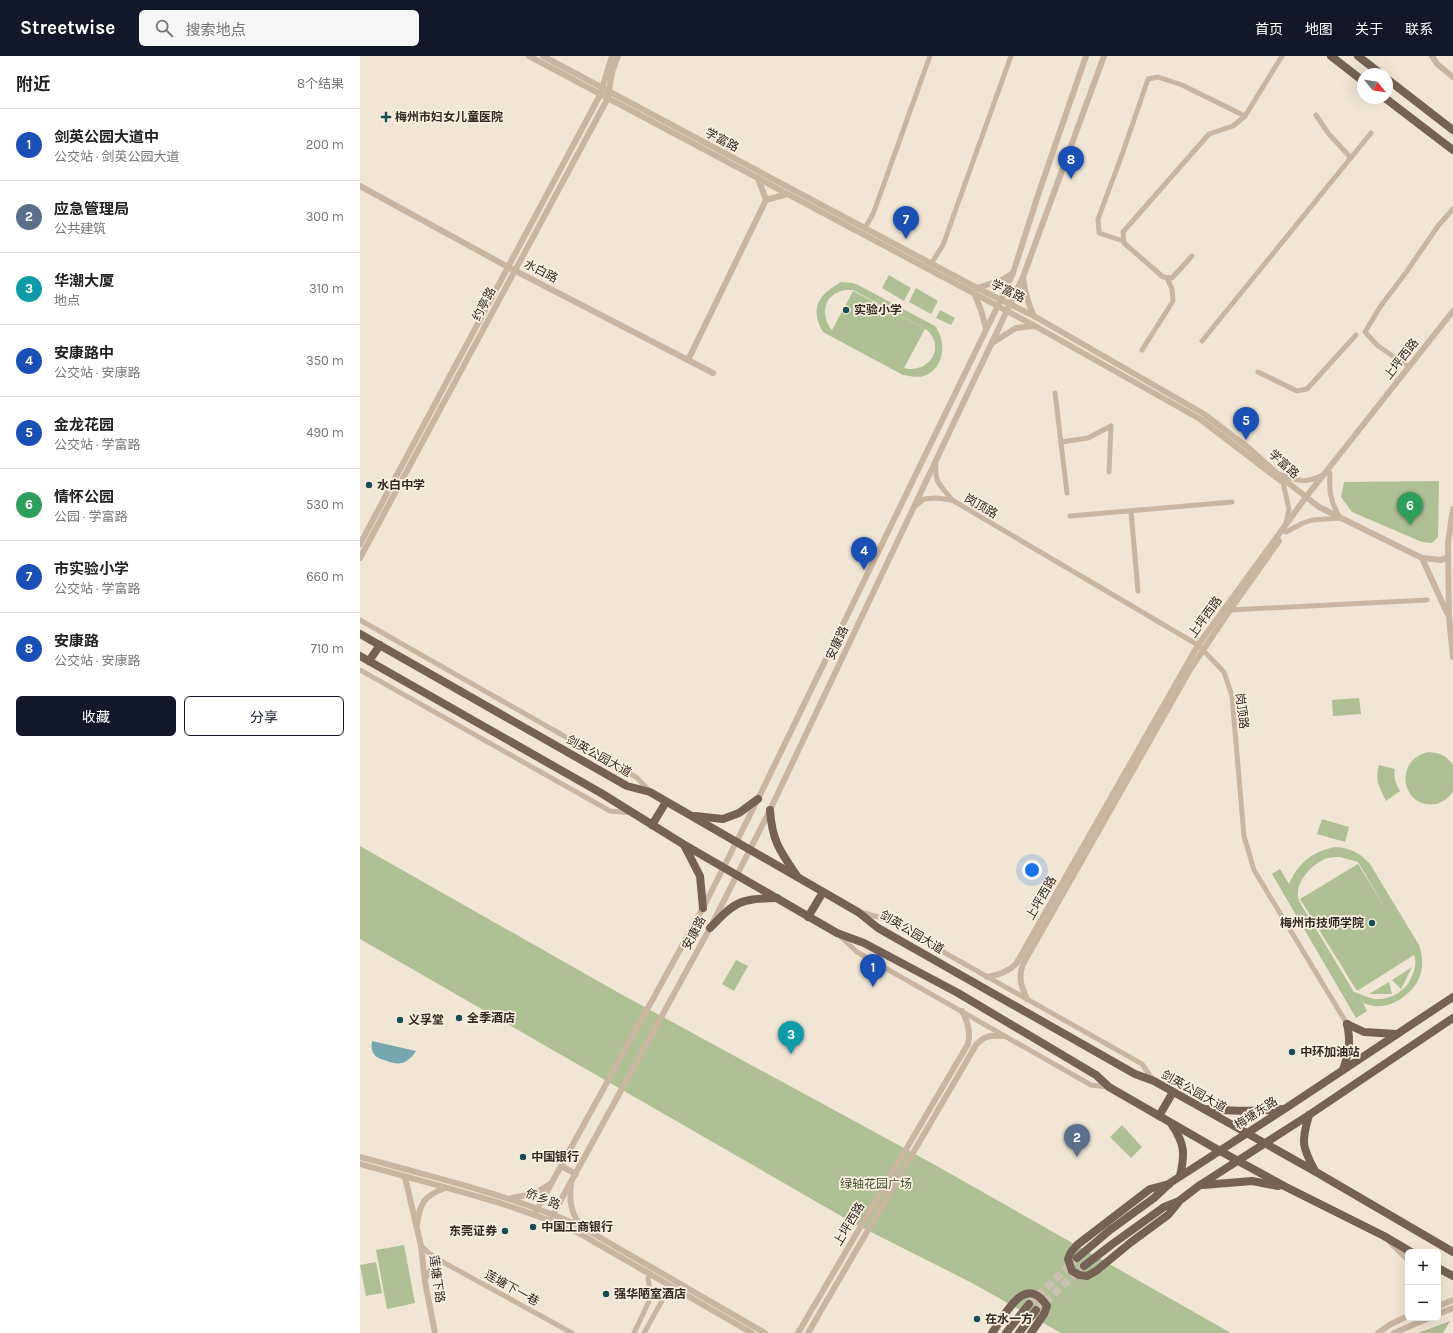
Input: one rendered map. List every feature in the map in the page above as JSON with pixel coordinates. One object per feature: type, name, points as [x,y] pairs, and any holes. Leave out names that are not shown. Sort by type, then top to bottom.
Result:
[{"type":"main road","points":[[1331,56],[1357,76]]},
{"type":"main road","points":[[1358,56],[1373,68]]},
{"type":"main road","points":[[1393,84],[1453,130]]},
{"type":"main road","points":[[1393,104],[1453,150]]},
{"type":"main road","name":"剑英公园大道","points":[[360,634],[627,786],[650,792],[858,912],[878,928],[1135,1074],[1154,1081],[1201,1109],[1316,1172],[1453,1252]]},
{"type":"main road","points":[[369,661],[380,645]]},
{"type":"main road","points":[[360,656],[601,793],[683,844],[837,933],[864,942],[958,993],[1096,1074],[1109,1087],[1170,1123],[1286,1187],[1384,1236],[1406,1249]]},
{"type":"main road","points":[[691,816],[723,819],[739,813],[758,799]]},
{"type":"main road","points":[[652,825],[666,802]]},
{"type":"main road","points":[[770,810],[773,836],[781,852],[798,878]]},
{"type":"main road","points":[[683,844],[700,876],[703,908]]},
{"type":"main road","points":[[808,916],[823,892]]},
{"type":"main road","points":[[710,928],[729,908],[743,900],[776,898]]},
{"type":"main road","name":"梅塘东路","points":[[1077,1258],[1110,1230],[1154,1198],[1180,1176],[1286,1108],[1453,997]]},
{"type":"main road","points":[[1170,1183],[1150,1189],[1077,1245],[1071,1252],[1068,1259],[1072,1270],[1079,1275],[1087,1276],[1096,1271],[1130,1243],[1168,1215],[1179,1201],[1200,1185],[1309,1115],[1453,1018]]},
{"type":"main road","points":[[1347,1024],[1364,1032],[1397,1034]]},
{"type":"main road","points":[[1343,1070],[1349,1053],[1350,1038],[1347,1024]]},
{"type":"main road","points":[[1159,1116],[1173,1092]]},
{"type":"main road","points":[[1201,1109],[1262,1112],[1286,1108]]},
{"type":"main road","points":[[1309,1115],[1303,1143],[1316,1172]]},
{"type":"main road","points":[[1170,1123],[1178,1134],[1184,1152],[1180,1176]]},
{"type":"main road","points":[[1200,1185],[1252,1181],[1286,1187]]},
{"type":"main road","points":[[1084,1266],[1164,1207],[1179,1201]]},
{"type":"main road","points":[[1441,1270],[1453,1276]]},
{"type":"main road","points":[[992,1333],[1019,1296],[1027,1293],[1033,1293],[1042,1299],[1047,1306],[1044,1314],[1031,1333]]},
{"type":"main road","points":[[1006,1333],[1032,1307],[1019,1333]]},
{"type":"street","name":"学富路","points":[[529,56],[865,228],[931,264],[998,306],[1200,418],[1306,500],[1422,558],[1441,560],[1448,557]]},
{"type":"street","name":"学富路","points":[[543,56],[605,94],[787,194],[975,291],[1010,304],[1034,316],[1204,414],[1251,450],[1306,500]]},
{"type":"street","name":"约亭路","points":[[360,544],[508,267],[605,94],[607,70],[612,56]]},
{"type":"street","name":"约亭路","points":[[360,558],[515,270],[605,94],[618,56]]},
{"type":"street","points":[[865,228],[873,214],[930,56]]},
{"type":"street","points":[[931,264],[943,245],[1011,56]]},
{"type":"street","name":"安康路","points":[[534,1215],[724,868],[998,306],[1013,273],[1086,56]]},
{"type":"street","name":"安康路","points":[[551,1217],[710,928],[750,850],[936,462],[1023,277],[1104,56]]},
{"type":"street","points":[[1123,241],[1123,232],[1209,134],[1233,126],[1245,116],[1282,56]]},
{"type":"street","points":[[1432,56],[1437,64],[1453,78]]},
{"type":"street","points":[[1192,256],[1172,278],[1167,278],[1163,277],[1123,241],[1099,233],[1098,219],[1148,79],[1158,77],[1182,85],[1245,116]]},
{"type":"street","points":[[1316,115],[1328,133],[1351,158]]},
{"type":"street","points":[[1202,341],[1371,133]]},
{"type":"street","points":[[688,360],[766,200],[758,178]]},
{"type":"street","name":"水白路","points":[[360,186],[508,267],[713,373]]},
{"type":"street","points":[[766,200],[787,194]]},
{"type":"street","points":[[1409,367],[1378,346],[1365,332],[1380,307],[1438,226],[1453,209]]},
{"type":"street","points":[[986,329],[975,291],[1002,280],[1013,273]]},
{"type":"street","points":[[1023,277],[1025,294],[1034,316]]},
{"type":"street","points":[[1142,350],[1173,301],[1172,289],[1167,278]]},
{"type":"street","name":"上坪西路","points":[[1327,474],[1453,311]]},
{"type":"street","name":"上坪西路","points":[[987,976],[996,975],[1006,971],[1016,964],[1198,645],[1286,524],[1453,317]]},
{"type":"street","points":[[992,343],[1016,328],[1035,326]]},
{"type":"street","points":[[1258,372],[1297,391],[1307,389],[1356,334]]},
{"type":"street","points":[[970,364],[980,369]]},
{"type":"street","points":[[1055,393],[1067,493]]},
{"type":"street","points":[[1061,442],[1088,438],[1111,426],[1109,472]]},
{"type":"street","points":[[936,462],[935,475],[942,489],[952,500]]},
{"type":"street","points":[[1280,476],[1299,482],[1313,480],[1327,474],[1332,503],[1340,517],[1312,520],[1302,523],[1286,532]]},
{"type":"street","points":[[1280,476],[1289,509],[1286,524]]},
{"type":"street","points":[[914,507],[924,499],[936,498],[952,500]]},
{"type":"street","name":"岗顶路","points":[[952,500],[1198,645],[1202,651],[1224,672],[1232,696],[1244,836],[1254,870],[1347,1024]]},
{"type":"street","name":"上坪西路","points":[[1027,999],[1020,980],[1020,971],[1023,964],[1202,651],[1286,532],[1306,500]]},
{"type":"street","points":[[1070,516],[1232,502]]},
{"type":"street","points":[[1453,509],[1448,543],[1449,617],[1453,657]]},
{"type":"street","points":[[1131,511],[1138,591]]},
{"type":"street","points":[[1422,558],[1449,617]]},
{"type":"street","points":[[1230,610],[1427,600]]},
{"type":"street","points":[[360,620],[636,777],[650,792]]},
{"type":"street","points":[[360,670],[610,811],[633,813]]},
{"type":"street","points":[[858,912],[885,919],[1142,1064],[1154,1081]]},
{"type":"street","points":[[837,933],[857,952],[1004,1036],[1091,1085],[1109,1087]]},
{"type":"street","name":"上坪西路","points":[[798,1333],[968,1044],[969,1032],[967,1021],[962,1011]]},
{"type":"street","name":"上坪西路","points":[[808,1333],[976,1045],[982,1038],[992,1035],[1004,1036]]},
{"type":"street","name":"侨乡路","points":[[360,1157],[510,1198],[538,1208],[551,1217],[752,1333]]},
{"type":"street","name":"侨乡路","points":[[360,1164],[508,1205],[534,1215],[551,1217],[580,1226],[765,1333]]},
{"type":"street","points":[[562,1166],[576,1174]]},
{"type":"street","name":"莲塘下路","points":[[405,1177],[421,1246],[425,1282],[435,1333]]},
{"type":"street","points":[[510,1198],[534,1194],[552,1182]]},
{"type":"street","points":[[571,1182],[571,1209],[580,1226]]},
{"type":"street","points":[[417,1228],[421,1204],[428,1196],[445,1188]]},
{"type":"street","points":[[1384,1236],[1405,1257]]},
{"type":"street","name":"莲塘下一巷","points":[[421,1246],[442,1261],[572,1333]]},
{"type":"street","points":[[425,1282],[428,1273],[433,1266],[442,1261]]},
{"type":"street","points":[[634,1333],[651,1297],[648,1278]]},
{"type":"street","points":[[644,1333],[664,1297]]},
{"type":"street","points":[[1441,1305],[1453,1300]]},
{"type":"street","points":[[1441,1313],[1453,1308]]},
{"type":"street","points":[[1378,1333],[1391,1324],[1405,1317]]},
{"type":"street","points":[[1394,1333],[1422,1321]]},
{"type":"green space","points":[[889,275],[911,288],[904,301],[882,288]]},
{"type":"green space","points":[[841,282],[853,283],[935,326],[939,332],[942,347],[940,361],[936,367],[924,376],[916,377],[903,375],[823,332],[817,315],[818,302],[833,287]],"holes":[[[845,290],[853,290],[927,330],[935,344],[935,352],[932,358],[921,367],[913,369],[904,368],[925,329],[853,291],[832,330],[827,322],[825,313],[828,300],[836,293]]]},
{"type":"green space","points":[[916,288],[938,301],[931,314],[909,302]]},
{"type":"green space","points":[[940,310],[955,318],[951,325],[936,318]]},
{"type":"green space","points":[[1439,481],[1438,537],[1432,543],[1422,542],[1352,512],[1341,497],[1344,482]]},
{"type":"green space","points":[[1359,698],[1361,714],[1333,716],[1332,700]]},
{"type":"green space","points":[[1429,752],[1437,753],[1443,756],[1453,765],[1453,791],[1450,796],[1436,804],[1424,804],[1415,799],[1409,792],[1406,783],[1406,773],[1410,764],[1417,756]]},
{"type":"green space","points":[[1379,765],[1395,769],[1395,780],[1400,791],[1386,801],[1377,775]]},
{"type":"green space","points":[[1322,819],[1349,827],[1345,842],[1317,834]]},
{"type":"green space","name":"绿轴花园广场","points":[[360,846],[619,993],[935,1165],[1231,1333],[1061,1333],[972,1283],[855,1224],[360,939]]},
{"type":"green space","points":[[1336,847],[1351,850],[1359,854],[1370,864],[1419,945],[1421,953],[1422,969],[1420,976],[1417,983],[1406,995],[1399,1000],[1383,1006],[1363,1003],[1367,1011],[1356,1018],[1272,874],[1280,869],[1289,884],[1302,864],[1320,851]],"holes":[[[1334,857],[1340,857],[1358,862],[1386,909],[1358,864],[1300,899],[1357,991],[1414,955],[1415,966],[1406,986],[1397,994],[1387,998],[1375,999],[1354,992],[1299,901],[1298,894],[1301,881],[1316,864],[1328,858]]]},
{"type":"green space","points":[[736,960],[748,966],[734,991],[722,984]]},
{"type":"green space","points":[[1412,967],[1401,989],[1392,980]]},
{"type":"green space","points":[[1389,982],[1392,994],[1369,994]]},
{"type":"green space","points":[[1122,1125],[1142,1147],[1131,1158],[1110,1137]]},
{"type":"green space","points":[[404,1245],[415,1303],[387,1309],[376,1250]]},
{"type":"green space","points":[[376,1262],[382,1293],[366,1296],[360,1265]]},
{"type":"green space","points":[[1450,1321],[1443,1333],[1418,1333]]},
{"type":"water","points":[[372,1041],[416,1051],[404,1062],[393,1063],[375,1056],[372,1050]]},
{"type":"tunnel","points":[[1029,1304],[1074,1261]]},
{"type":"tunnel","points":[[1036,1310],[1084,1266]]},
{"type":"place","name":"梅州市妇女儿童医院","points":[[386,117]]},
{"type":"place","name":"安康路","points":[[1071,179]]},
{"type":"place","name":"市实验小学","points":[[906,239]]},
{"type":"place","name":"实验小学","points":[[846,310]]},
{"type":"place","name":"金龙花园","points":[[1246,440]]},
{"type":"place","name":"水白中学","points":[[369,485]]},
{"type":"place","name":"情怀公园","points":[[1410,525]]},
{"type":"place","name":"安康路中","points":[[864,570]]},
{"type":"place","name":"梅州市技师学院","points":[[1372,923]]},
{"type":"place","name":"剑英公园大道中","points":[[873,987]]},
{"type":"place","name":"全季酒店","points":[[459,1018]]},
{"type":"place","name":"义孚堂","points":[[400,1020]]},
{"type":"place","name":"中环加油站","points":[[1292,1052]]},
{"type":"place","name":"华潮大厦","points":[[791,1054]]},
{"type":"place","name":"中国银行","points":[[523,1157]]},
{"type":"place","name":"应急管理局","points":[[1077,1157]]},
{"type":"place","name":"中国工商银行","points":[[533,1227]]},
{"type":"place","name":"东莞证券","points":[[505,1231]]},
{"type":"place","name":"强华陋室酒店","points":[[606,1294]]},
{"type":"place","name":"在水一方","points":[[977,1319]]}]
